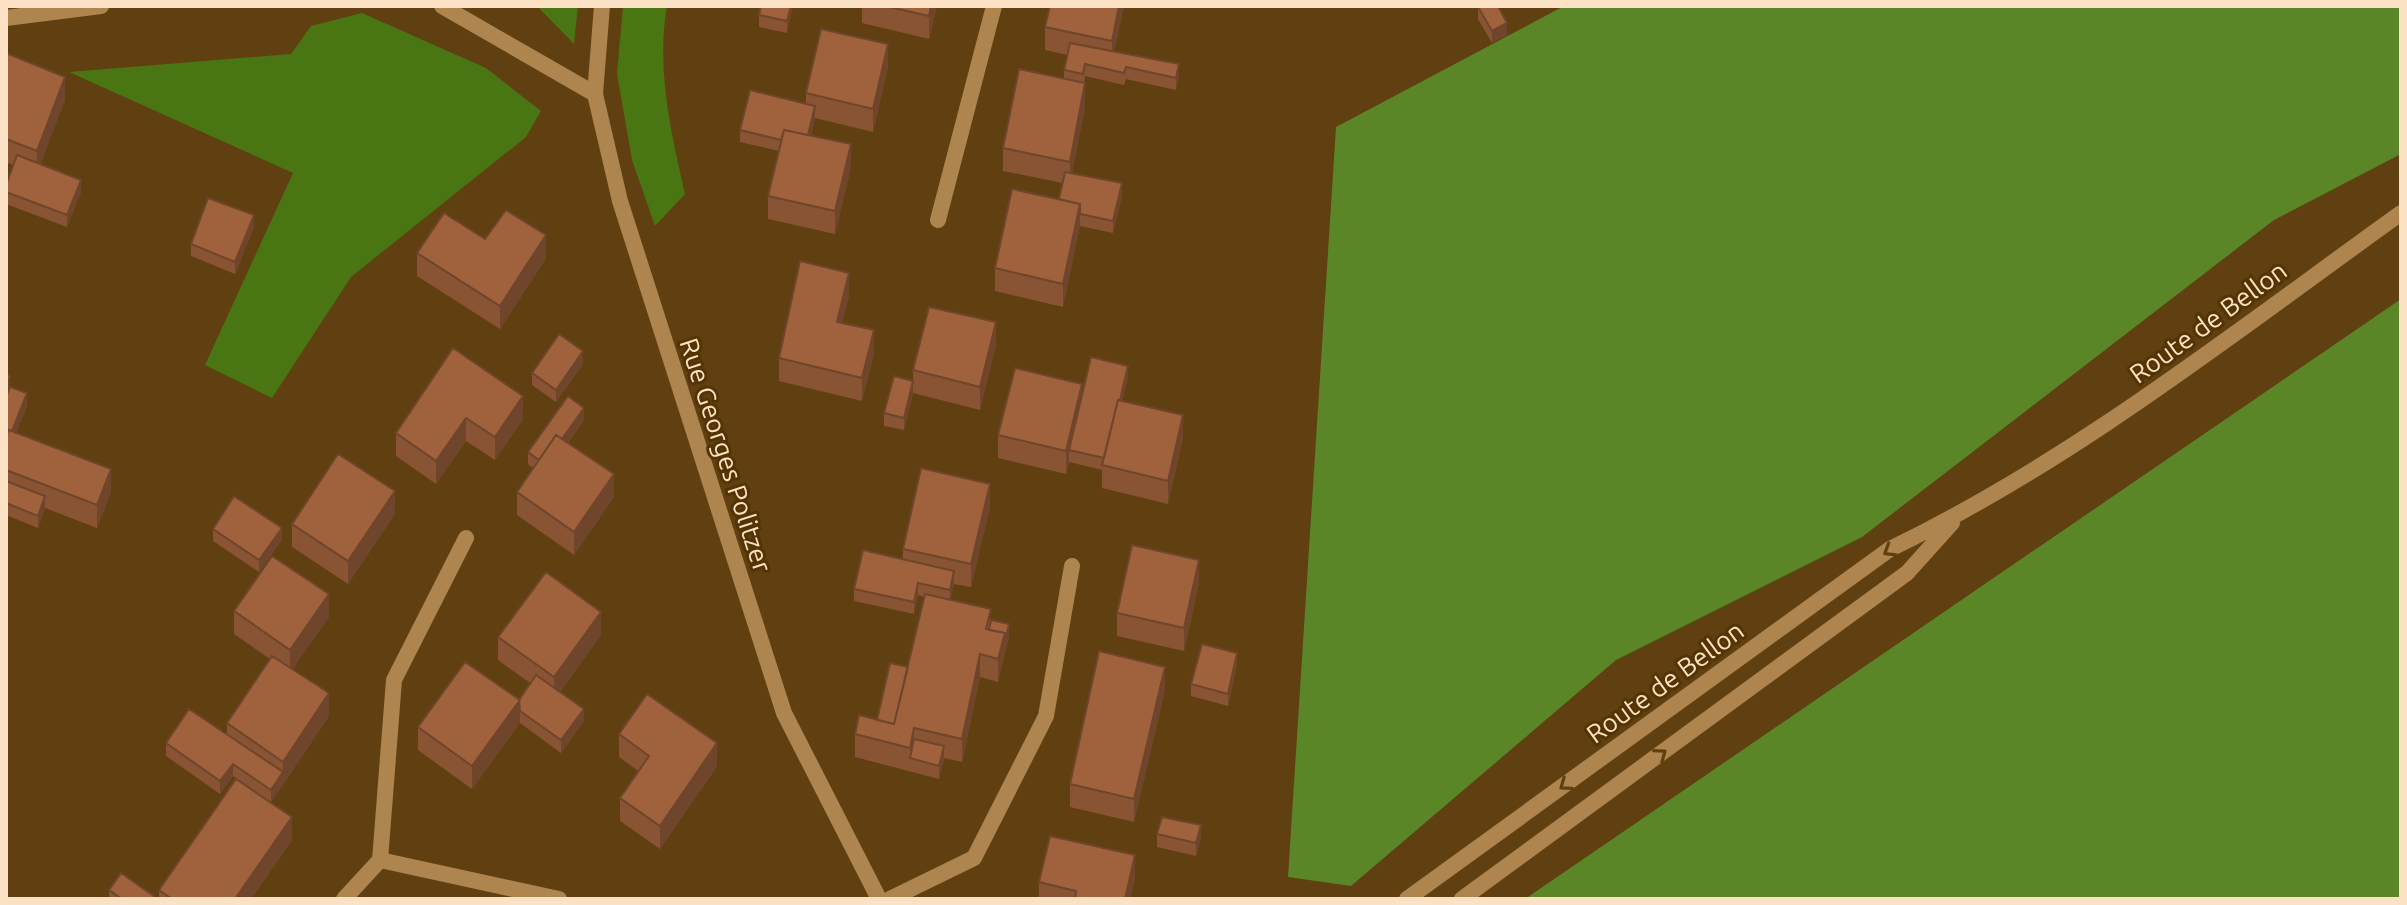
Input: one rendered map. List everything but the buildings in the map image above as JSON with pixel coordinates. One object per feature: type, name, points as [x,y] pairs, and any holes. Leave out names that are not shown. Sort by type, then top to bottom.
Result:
[{"type":"street","points":[[6,18],[101,6]]},
{"type":"street","points":[[442,6],[595,94]]},
{"type":"street","name":"Rue Georges Politzer","points":[[602,6],[595,94],[620,201],[784,713],[879,899]]},
{"type":"street","points":[[938,220],[994,6]]},
{"type":"street","name":"Route de Bellon","points":[[1407,899],[1890,549],[1958,516],[2087,438],[2401,213]]},
{"type":"street","name":"Route de Bellon","points":[[1462,899],[1907,573],[1958,516]]},
{"type":"street","points":[[344,899],[380,860],[394,680],[466,538]]},
{"type":"street","points":[[890,899],[974,858],[1046,716],[1072,566]]},
{"type":"street","points":[[380,860],[559,899]]},
{"type":"green space","points":[[537,6],[578,6],[574,44]]},
{"type":"green space","points":[[623,6],[667,6],[664,77],[685,194],[655,226],[632,160],[617,74]]},
{"type":"green space","points":[[1564,6],[2401,6],[2401,154],[2274,220],[1862,537],[1616,660],[1351,886],[1288,877],[1336,127]]},
{"type":"green space","points":[[362,13],[486,68],[541,111],[526,137],[351,277],[272,398],[205,365],[293,173],[69,72],[291,54],[311,26]]},
{"type":"green space","points":[[2401,299],[2401,899],[1525,899]]}]
